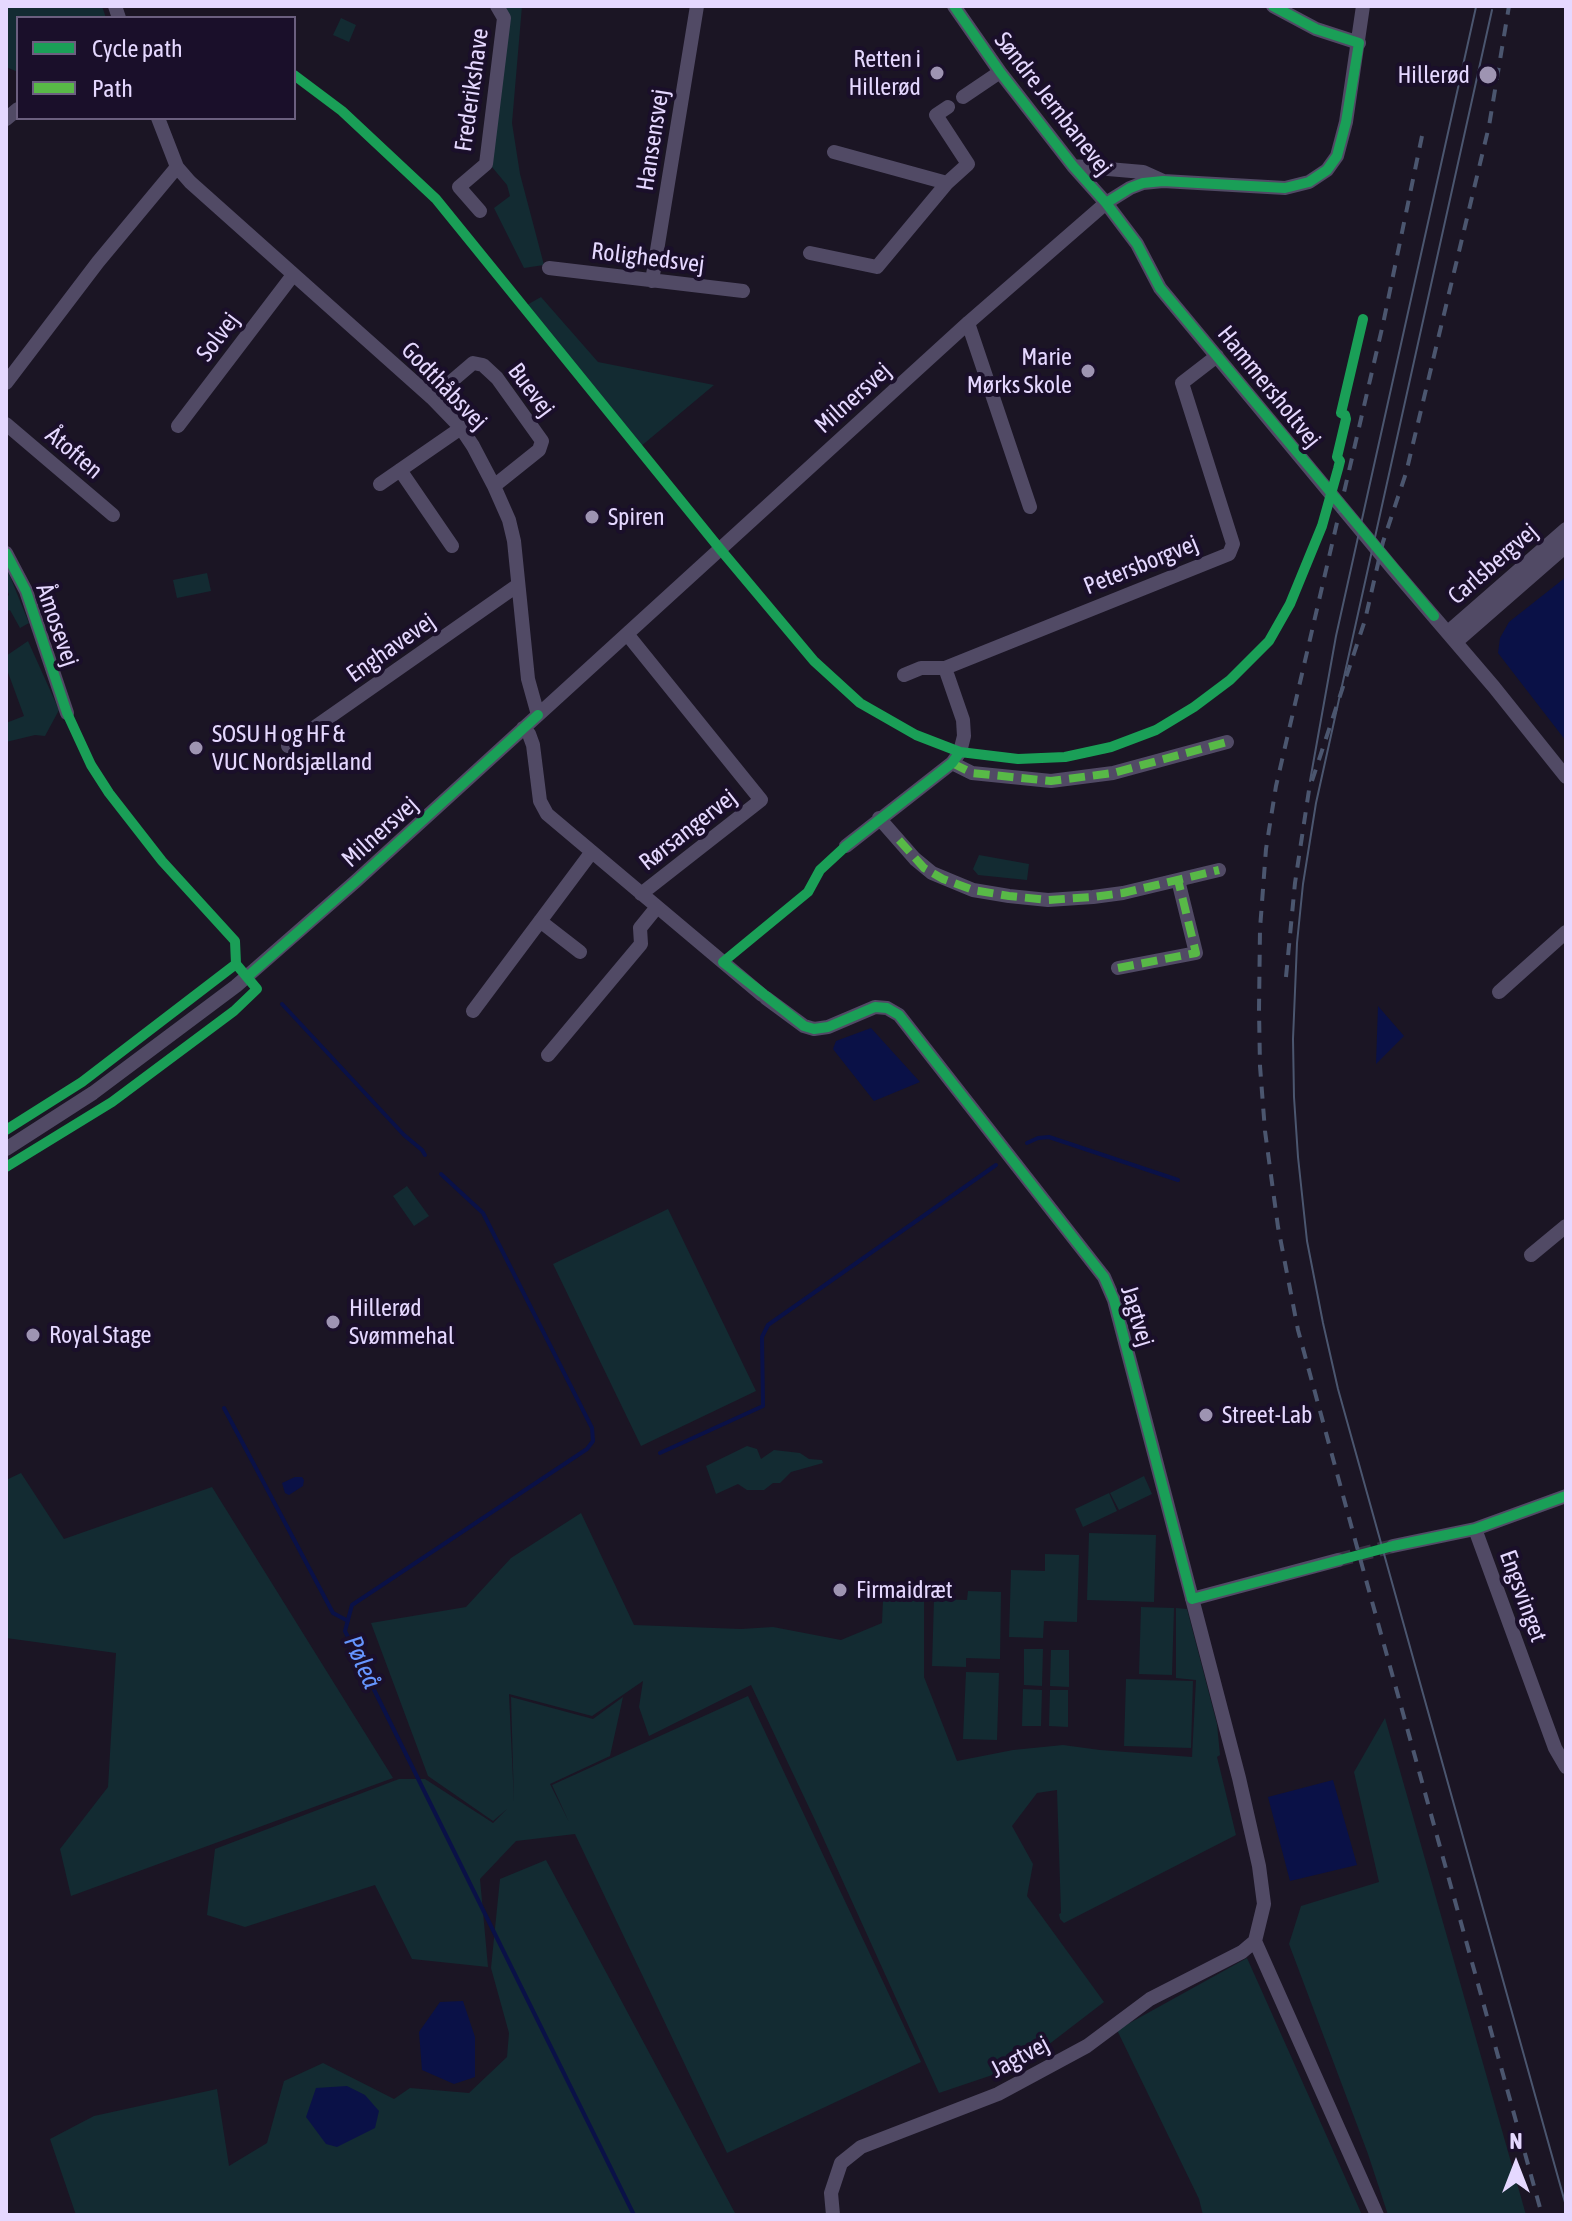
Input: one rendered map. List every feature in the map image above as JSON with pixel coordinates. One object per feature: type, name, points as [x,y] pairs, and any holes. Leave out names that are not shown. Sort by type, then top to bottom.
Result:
[{"type":"street","name":"Frederikshave","points":[[480,211],[459,187],[486,164],[504,18],[497,6]]},
{"type":"street","name":"Hansensvej","points":[[652,281],[697,6]]},
{"type":"street","name":"Søndre Jernbanevej","points":[[954,6],[1000,72],[1106,203],[1143,183],[1163,181],[1285,188],[1309,182],[1327,170],[1337,156],[1346,122],[1363,6]]},
{"type":"street","points":[[1273,6],[1316,29],[1359,43]]},
{"type":"street","points":[[963,97],[1000,72]]},
{"type":"street","points":[[810,253],[877,267],[947,183],[968,164],[936,115],[948,107]]},
{"type":"street","points":[[6,383],[98,262],[177,167],[159,120]]},
{"type":"street","points":[[834,152],[947,183]]},
{"type":"street","points":[[1073,166],[1143,172],[1163,181]]},
{"type":"street","name":"Godthåbsvej","points":[[177,167],[432,398],[461,428],[494,486],[509,520],[514,541],[528,679],[538,715]]},
{"type":"street","name":"Milnersvej","points":[[6,1149],[93,1093],[236,986],[368,871],[968,323],[1106,203]]},
{"type":"street","name":"Hammersholtvej","points":[[1106,203],[1137,244],[1160,288],[1566,777]]},
{"type":"street","name":"Rolighedsvej","points":[[549,268],[743,291]]},
{"type":"street","name":"Solvej","points":[[178,426],[293,275]]},
{"type":"street","points":[[968,323],[1030,507]]},
{"type":"street","name":"Petersborgvej","points":[[904,675],[921,668],[945,668],[1229,554],[1233,544],[1182,383],[1217,356]]},
{"type":"street","name":"Buevej","points":[[432,398],[473,363],[480,363],[497,378],[542,441],[539,450],[494,486]]},
{"type":"street","name":"Åtoften","points":[[6,424],[113,515]]},
{"type":"street","points":[[380,484],[461,428]]},
{"type":"street","points":[[400,470],[452,546]]},
{"type":"street","name":"Carlsbergvej","points":[[1452,637],[1566,529]]},
{"type":"street","name":"Carlsbergvej","points":[[1452,637],[1566,546]]},
{"type":"street","name":"Åmosevej","points":[[6,553],[26,591],[67,713]]},
{"type":"street","name":"Enghavevej","points":[[288,746],[518,585]]},
{"type":"street","name":"Rørsangervej","points":[[627,634],[761,800],[641,894]]},
{"type":"street","points":[[846,846],[952,763],[960,752],[964,728],[945,668]]},
{"type":"street","points":[[523,728],[533,745],[540,801],[547,814],[657,907],[640,928],[641,944],[548,1055]]},
{"type":"street","points":[[952,763],[972,773],[1051,781],[1113,773],[1227,742]]},
{"type":"street","points":[[879,818],[924,868],[973,890],[1009,896],[1048,900],[1093,897],[1219,870]]},
{"type":"street","points":[[473,1011],[591,853]]},
{"type":"street","points":[[1118,968],[1196,953],[1178,880]]},
{"type":"street","name":"Jagtvej","points":[[657,907],[804,1026],[814,1029],[828,1027],[875,1007],[887,1008],[899,1015],[1104,1277],[1114,1300],[1239,1778],[1259,1866],[1264,1904],[1255,1941],[1242,1952],[1150,1999],[1087,2046],[998,2094],[861,2147],[841,2163],[831,2193],[833,2215]]},
{"type":"street","points":[[540,921],[580,952]]},
{"type":"street","points":[[1499,992],[1566,932]]},
{"type":"street","points":[[1531,1255],[1566,1226]]},
{"type":"street","points":[[1393,1546],[1475,1529],[1566,1496]]},
{"type":"street","name":"Engsvinget","points":[[1475,1529],[1555,1748],[1566,1767]]},
{"type":"street","points":[[1192,1599],[1338,1560]]},
{"type":"street","points":[[1255,1941],[1377,2215]]},
{"type":"shaded area","points":[[6,6],[102,6],[105,16],[16,16],[16,71],[6,67]]},
{"type":"shaded area","points":[[503,6],[522,6],[512,123],[520,174],[544,265],[524,268],[494,208],[510,196],[507,185],[492,167],[506,12]]},
{"type":"shaded area","points":[[341,18],[356,25],[349,42],[333,35]]},
{"type":"shaded area","points":[[541,297],[598,362],[714,385],[640,447],[525,306]]},
{"type":"shaded area","points":[[7,569],[29,623],[20,628],[10,610],[6,611],[6,597],[9,595]]},
{"type":"shaded area","points":[[207,573],[211,591],[177,598],[173,580]]},
{"type":"shaded area","points":[[1566,577],[1566,741],[1498,653],[1500,638],[1509,622]]},
{"type":"shaded area","points":[[28,641],[59,710],[45,736],[35,735],[6,742],[6,723],[24,716],[6,667],[6,656]]},
{"type":"shaded area","points":[[979,855],[1029,864],[1027,880],[978,875],[973,869]]},
{"type":"shaded area","points":[[1378,1006],[1404,1036],[1376,1064]]},
{"type":"shaded area","points":[[871,1028],[920,1082],[874,1101],[833,1049],[836,1041]]},
{"type":"shaded area","points":[[407,1186],[429,1216],[414,1226],[393,1196]]},
{"type":"shaded area","points":[[668,1209],[756,1391],[641,1446],[553,1264]]},
{"type":"shaded area","points":[[747,1446],[757,1449],[761,1459],[774,1450],[800,1453],[823,1463],[791,1472],[780,1483],[773,1483],[764,1490],[747,1490],[738,1484],[716,1494],[706,1466]]},
{"type":"shaded area","points":[[21,1473],[64,1539],[212,1487],[393,1778],[71,1896],[60,1849],[108,1787],[116,1653],[6,1638],[6,1480]]},
{"type":"shaded area","points":[[1144,1476],[1152,1494],[1119,1510],[1110,1493]]},
{"type":"shaded area","points":[[302,1477],[303,1486],[289,1495],[285,1493],[282,1483]]},
{"type":"shaded area","points":[[1109,1493],[1117,1511],[1083,1527],[1075,1509]]},
{"type":"shaded area","points":[[581,1513],[634,1625],[741,1629],[773,1627],[841,1640],[882,1623],[883,1600],[924,1587],[924,1677],[957,1761],[1013,1750],[1063,1745],[1192,1757],[1196,1680],[1176,1678],[1176,1608],[1187,1609],[1217,1724],[1220,1755],[1217,1757],[1236,1835],[1064,1923],[1059,1914],[1057,1790],[1037,1793],[1012,1826],[1033,1864],[1027,1896],[1104,2002],[1022,2065],[939,2093],[751,1685],[649,1736],[639,1707],[643,1681],[592,1716],[509,1694],[514,1802],[511,1697],[593,1719],[623,1697],[610,1756],[550,1784],[569,1822],[552,1785],[748,1696],[921,2062],[727,2153],[575,1834],[516,1841],[480,1879],[488,1967],[412,1959],[375,1885],[245,1927],[207,1915],[215,1849],[399,1779],[425,1779],[493,1823],[507,1809],[493,1821],[428,1776],[371,1623],[466,1607],[511,1558]]},
{"type":"shaded area","points":[[1089,1533],[1156,1535],[1154,1602],[1087,1600]]},
{"type":"shaded area","points":[[1045,1554],[1079,1555],[1077,1622],[1044,1621],[1043,1638],[1009,1637],[1011,1570],[1045,1571]]},
{"type":"shaded area","points":[[968,1591],[1001,1592],[1000,1659],[966,1658],[966,1667],[932,1666],[934,1599],[967,1600]]},
{"type":"shaded area","points":[[1141,1607],[1174,1608],[1172,1675],[1139,1674]]},
{"type":"shaded area","points":[[1024,1649],[1043,1649],[1042,1686],[1024,1685]]},
{"type":"shaded area","points":[[1051,1650],[1069,1650],[1069,1687],[1050,1686]]},
{"type":"shaded area","points":[[966,1672],[999,1673],[997,1740],[963,1739]]},
{"type":"shaded area","points":[[1126,1679],[1193,1681],[1191,1748],[1124,1746]]},
{"type":"shaded area","points":[[1023,1689],[1042,1690],[1041,1726],[1022,1726]]},
{"type":"shaded area","points":[[1050,1690],[1068,1690],[1068,1727],[1049,1726]]},
{"type":"shaded area","points":[[1385,1718],[1526,2215],[1388,2215],[1289,1944],[1301,1906],[1379,1882],[1354,1772]]},
{"type":"shaded area","points":[[1333,1780],[1357,1865],[1290,1881],[1268,1797]]},
{"type":"shaded area","points":[[546,1860],[736,2215],[76,2215],[50,2139],[94,2116],[217,2089],[229,2166],[267,2143],[284,2081],[323,2063],[394,2099],[410,2088],[469,2093],[507,2057],[509,2033],[491,1968],[500,1879]]},
{"type":"shaded area","points":[[1247,1958],[1362,2215],[1203,2215],[1199,2199],[1117,2030]]},
{"type":"shaded area","points":[[463,2001],[475,2037],[475,2077],[454,2084],[422,2070],[419,2032],[440,2002]]},
{"type":"shaded area","points":[[347,2086],[365,2095],[379,2111],[375,2128],[337,2147],[326,2144],[306,2117],[316,2088]]},
{"type":"waterway","name":"Pøleå","points":[[282,1004],[425,1155]]},
{"type":"waterway","points":[[1027,1143],[1049,1137],[1178,1180]]},
{"type":"waterway","points":[[660,1453],[763,1406],[762,1337],[768,1325],[996,1165]]},
{"type":"waterway","name":"Pøleå","points":[[441,1174],[483,1213],[592,1428],[593,1441],[587,1449],[352,1605],[345,1631],[634,2215]]},
{"type":"waterway","points":[[224,1408],[333,1613],[348,1621]]},
{"type":"tunnel","points":[[1338,1560],[1393,1546]]},
{"type":"tram line","points":[[1310,781],[1336,636],[1476,7]]},
{"type":"tram line","points":[[1492,10],[1316,803],[1297,943],[1294,1097],[1307,1241],[1338,1389],[1566,2206]]},
{"type":"railway","points":[[1286,977],[1295,883],[1309,790],[1365,620],[1383,542],[1406,473],[1489,126],[1509,6]]},
{"type":"railway","points":[[1422,136],[1383,324],[1276,786],[1266,849],[1260,929],[1260,1066],[1278,1227],[1298,1330],[1542,2215]]},
{"type":"marked path","points":[[952,763],[972,773],[1051,781],[1113,773],[1227,742]]},
{"type":"marked path","points":[[899,840],[924,868],[943,879],[973,890],[1048,900],[1123,893],[1219,870]]},
{"type":"marked path","points":[[1118,968],[1196,953],[1178,880]]},
{"type":"cycle path","points":[[954,6],[1000,72],[1137,244],[1160,288],[1434,616]]},
{"type":"cycle path","points":[[1106,203],[1143,183],[1163,181],[1285,188],[1309,182],[1327,170],[1337,156],[1346,122],[1359,43],[1316,29],[1273,6]]},
{"type":"cycle path","points":[[296,76],[342,111],[436,199],[814,661],[860,703],[916,735],[960,752],[1018,759],[1065,757],[1111,747],[1156,730],[1194,707],[1230,680],[1269,641],[1290,604],[1322,526],[1340,461],[1337,457],[1346,419],[1341,413],[1363,319]]},
{"type":"cycle path","points":[[6,553],[26,591],[67,713],[91,765],[162,861],[235,941],[236,964],[257,989],[234,1011],[112,1102],[6,1167]]},
{"type":"cycle path","points":[[247,977],[538,715]]},
{"type":"cycle path","points":[[960,752],[952,763],[846,846],[820,870],[808,892],[723,962],[804,1026],[814,1029],[828,1027],[875,1007],[887,1008],[899,1015],[1104,1277],[1114,1300],[1192,1599],[1393,1546],[1475,1529],[1566,1496]]},
{"type":"cycle path","points":[[6,1130],[82,1082],[236,964]]},
{"type":"place","name":"Retten i Hillerød","points":[[937,73]]},
{"type":"place","name":"Hillerød","points":[[1488,75]]},
{"type":"place","name":"Marie Mørks Skole","points":[[1088,371]]},
{"type":"place","name":"Spiren","points":[[592,517]]},
{"type":"place","name":"SOSU H og HF & VUC Nordsjælland","points":[[196,748]]},
{"type":"place","name":"Hillerød Svømmehal","points":[[333,1322]]},
{"type":"place","name":"Royal Stage","points":[[33,1335]]},
{"type":"place","name":"Street-Lab","points":[[1206,1415]]},
{"type":"place","name":"Firmaidræt","points":[[840,1590]]}]
